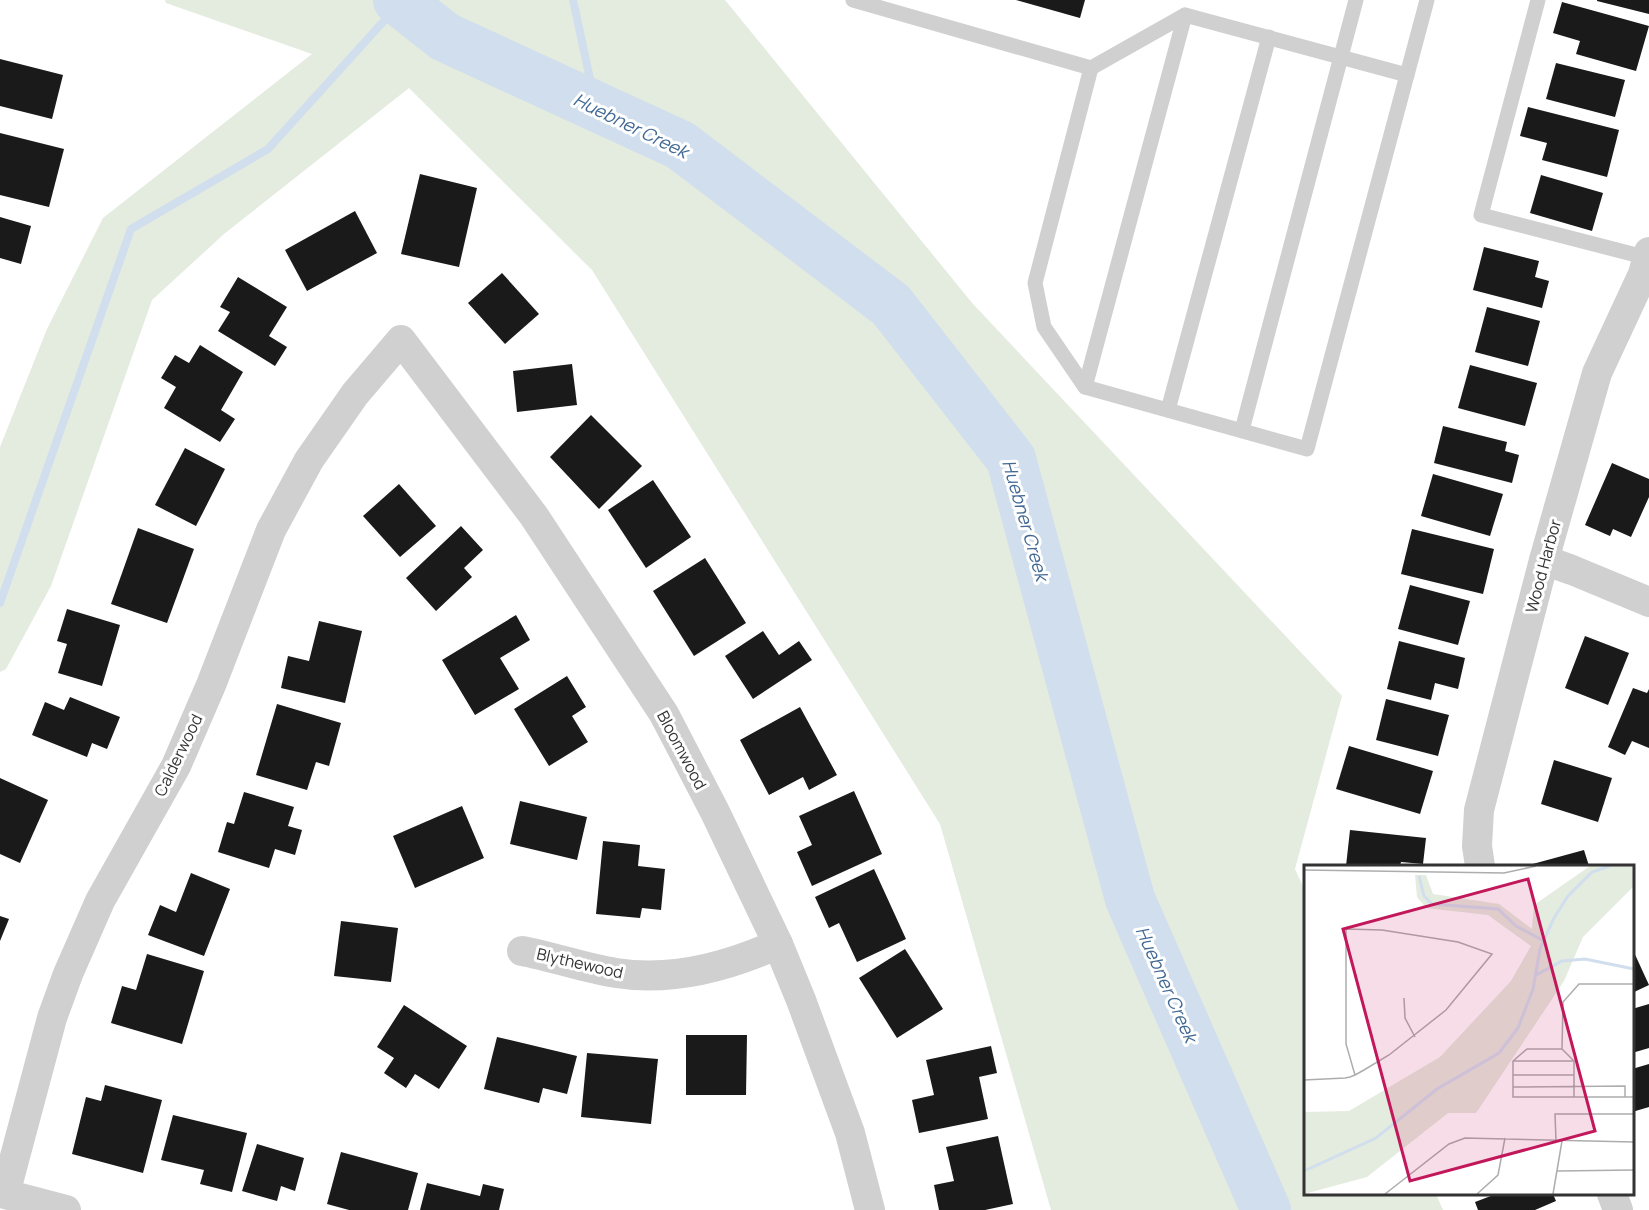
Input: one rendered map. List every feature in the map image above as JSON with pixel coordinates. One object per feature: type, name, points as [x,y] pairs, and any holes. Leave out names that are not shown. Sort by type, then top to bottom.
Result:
[{"type":"street","name":"Wood Harbor","points":[[1480,865],[1477,846],[1479,810],[1544,560],[1597,374],[1646,261]]},
{"type":"street","name":"Bloomwood","points":[[401,340],[534,516],[664,714],[715,812],[778,944],[801,999],[850,1133],[870,1210]]},
{"type":"street","name":"Calderwood","points":[[66,1210],[5,1194],[52,1018],[68,974],[100,901],[176,766],[211,685],[271,530],[309,460],[355,394],[401,340]]},
{"type":"street","points":[[1544,560],[1649,602]]},
{"type":"street","name":"Blythewood","points":[[522,951],[592,969],[645,976],[698,972],[749,957],[778,944]]},
{"type":"street","points":[[1612,1195],[1618,1210]]},
{"type":"lane","points":[[853,0],[1091,68],[1185,15],[1407,75]]},
{"type":"lane","points":[[1242,430],[1356,0]]},
{"type":"lane","points":[[1091,68],[1035,283],[1044,327],[1085,387],[1307,449],[1427,0]]},
{"type":"lane","points":[[1538,0],[1481,215],[1646,261]]},
{"type":"lane","points":[[1085,387],[1185,15]]},
{"type":"lane","points":[[1168,410],[1269,37]]},
{"type":"shaded area","points":[[165,0],[725,0],[973,304],[1342,696],[1295,869],[1304,889],[1304,1195],[1436,1195],[1443,1210],[1051,1210],[940,824],[592,270],[409,88],[224,234],[152,300],[51,586],[6,669],[0,672],[0,447],[47,329],[103,218],[312,54],[166,3]]},
{"type":"building","points":[[1016,0],[1085,0],[1080,18]]},
{"type":"building","points":[[1649,0],[1649,14],[1597,1]]},
{"type":"building","points":[[1562,2],[1649,26],[1636,71],[1576,54],[1580,41],[1553,33]]},
{"type":"building","points":[[0,59],[63,75],[52,119],[0,106]]},
{"type":"building","points":[[1556,63],[1625,80],[1615,117],[1546,99]]},
{"type":"building","points":[[1528,107],[1619,130],[1607,177],[1542,160],[1547,143],[1520,136]]},
{"type":"building","points":[[0,133],[64,149],[49,207],[0,195]]},
{"type":"building","points":[[420,174],[477,188],[459,267],[401,254]]},
{"type":"building","points":[[1541,175],[1603,193],[1592,231],[1530,213]]},
{"type":"building","points":[[355,211],[377,253],[307,291],[285,250]]},
{"type":"building","points":[[0,217],[31,226],[21,264],[0,258]]},
{"type":"building","points":[[1484,247],[1539,261],[1535,277],[1549,281],[1542,308],[1473,290]]},
{"type":"building","points":[[502,273],[539,314],[505,344],[468,303]]},
{"type":"building","points":[[238,277],[287,307],[269,336],[287,347],[275,366],[218,331],[230,312],[220,307]]},
{"type":"building","points":[[1487,307],[1540,321],[1528,366],[1475,352]]},
{"type":"building","points":[[200,345],[243,372],[221,410],[235,419],[220,442],[164,408],[176,387],[161,378],[175,355],[189,363]]},
{"type":"building","points":[[572,364],[577,405],[517,412],[513,371]]},
{"type":"building","points":[[1470,365],[1537,383],[1525,426],[1458,408]]},
{"type":"building","points":[[591,415],[642,466],[599,509],[550,457]]},
{"type":"building","points":[[1443,426],[1507,442],[1505,451],[1519,455],[1512,483],[1434,463]]},
{"type":"building","points":[[185,448],[225,469],[196,526],[155,505]]},
{"type":"building","points":[[1612,463],[1649,479],[1649,497],[1631,537],[1613,529],[1610,536],[1585,525]]},
{"type":"building","points":[[1433,474],[1503,494],[1490,536],[1421,516]]},
{"type":"building","points":[[653,480],[691,537],[646,568],[608,510]]},
{"type":"building","points":[[399,484],[436,526],[400,557],[363,516]]},
{"type":"building","points":[[461,526],[483,550],[464,568],[472,577],[436,611],[406,578]]},
{"type":"building","points":[[138,528],[194,549],[167,623],[111,604]]},
{"type":"building","points":[[1412,529],[1494,549],[1483,594],[1401,574]]},
{"type":"building","points":[[705,558],[746,623],[694,656],[653,591]]},
{"type":"building","points":[[1410,585],[1470,601],[1458,645],[1398,629]]},
{"type":"building","points":[[67,609],[120,625],[102,686],[58,673],[67,644],[57,641]]},
{"type":"building","points":[[516,615],[530,640],[500,658],[519,689],[475,715],[442,660]]},
{"type":"building","points":[[319,621],[362,631],[345,703],[281,688],[288,656],[309,661]]},
{"type":"building","points":[[763,631],[779,655],[799,641],[812,660],[753,699],[725,656]]},
{"type":"building","points":[[1585,636],[1629,653],[1608,705],[1565,688]]},
{"type":"building","points":[[1399,641],[1465,658],[1458,689],[1435,683],[1431,700],[1387,689]]},
{"type":"building","points":[[567,676],[586,707],[572,716],[588,742],[549,766],[514,709]]},
{"type":"building","points":[[1633,688],[1647,693],[1649,689],[1649,748],[1632,741],[1625,755],[1608,747]]},
{"type":"building","points":[[70,697],[120,717],[107,749],[92,743],[87,757],[32,735],[45,702],[64,710]]},
{"type":"building","points":[[1386,699],[1449,715],[1438,756],[1376,740]]},
{"type":"building","points":[[277,704],[341,723],[329,766],[316,762],[307,790],[256,775]]},
{"type":"building","points":[[800,707],[837,775],[809,790],[803,777],[769,795],[740,740]]},
{"type":"building","points":[[1349,746],[1433,771],[1420,814],[1336,789]]},
{"type":"building","points":[[1554,760],[1612,778],[1598,822],[1541,804]]},
{"type":"building","points":[[0,778],[48,800],[20,863],[0,854]]},
{"type":"building","points":[[854,791],[882,854],[812,886],[797,852],[812,845],[799,816]]},
{"type":"building","points":[[244,792],[294,807],[288,826],[302,830],[295,855],[275,849],[269,868],[218,852],[227,822],[234,824]]},
{"type":"building","points":[[520,801],[587,817],[577,860],[510,844]]},
{"type":"building","points":[[462,806],[484,858],[415,888],[393,836]]},
{"type":"building","points":[[1350,830],[1426,838],[1423,864],[1401,862],[1400,865],[1346,865]]},
{"type":"building","points":[[603,841],[640,845],[638,866],[665,869],[661,910],[642,908],[640,918],[596,914]]},
{"type":"building","points":[[1584,850],[1589,865],[1529,865]]},
{"type":"building","points":[[874,869],[906,939],[857,962],[839,923],[829,928],[815,897]]},
{"type":"building","points":[[191,873],[230,889],[204,956],[148,935],[160,905],[176,912]]},
{"type":"building","points":[[0,916],[9,919],[0,941]]},
{"type":"building","points":[[341,921],[398,928],[391,982],[334,976]]},
{"type":"building","points":[[905,949],[943,1009],[897,1038],[859,978]]},
{"type":"building","points":[[1634,952],[1649,985],[1634,992]]},
{"type":"building","points":[[147,954],[204,971],[182,1044],[111,1023],[122,986],[136,990]]},
{"type":"building","points":[[1649,1004],[1649,1048],[1634,1052],[1634,1008]]},
{"type":"building","points":[[404,1005],[467,1046],[439,1089],[415,1074],[406,1088],[384,1073],[394,1058],[377,1047]]},
{"type":"building","points":[[686,1035],[747,1035],[746,1095],[686,1095]]},
{"type":"building","points":[[497,1037],[577,1056],[567,1094],[543,1088],[539,1103],[484,1089]]},
{"type":"building","points":[[991,1046],[997,1073],[979,1077],[988,1119],[919,1133],[912,1100],[934,1095],[926,1060]]},
{"type":"building","points":[[587,1053],[658,1059],[651,1124],[581,1117]]},
{"type":"building","points":[[1649,1064],[1649,1107],[1634,1111],[1634,1068]]},
{"type":"building","points":[[105,1085],[162,1100],[143,1173],[72,1154],[86,1097],[101,1101]]},
{"type":"building","points":[[173,1115],[247,1133],[232,1192],[200,1184],[204,1170],[161,1160]]},
{"type":"building","points":[[998,1136],[1013,1204],[985,1210],[939,1210],[934,1185],[954,1181],[946,1147]]},
{"type":"building","points":[[257,1144],[304,1158],[295,1191],[281,1186],[277,1201],[242,1191]]},
{"type":"building","points":[[341,1152],[418,1173],[408,1210],[349,1210],[327,1204]]},
{"type":"building","points":[[427,1183],[480,1196],[483,1184],[504,1189],[499,1210],[420,1210]]},
{"type":"building","points":[[1493,1195],[1553,1195],[1556,1201],[1535,1210],[1478,1210],[1475,1202]]},
{"type":"waterway","name":"Huebner Creek","points":[[398,0],[445,37],[680,145],[891,305],[1011,459],[1130,899],[1266,1210]]},
{"type":"waterway","points":[[573,0],[596,107]]},
{"type":"waterway","points":[[0,603],[131,229],[268,149],[401,2]]}]
